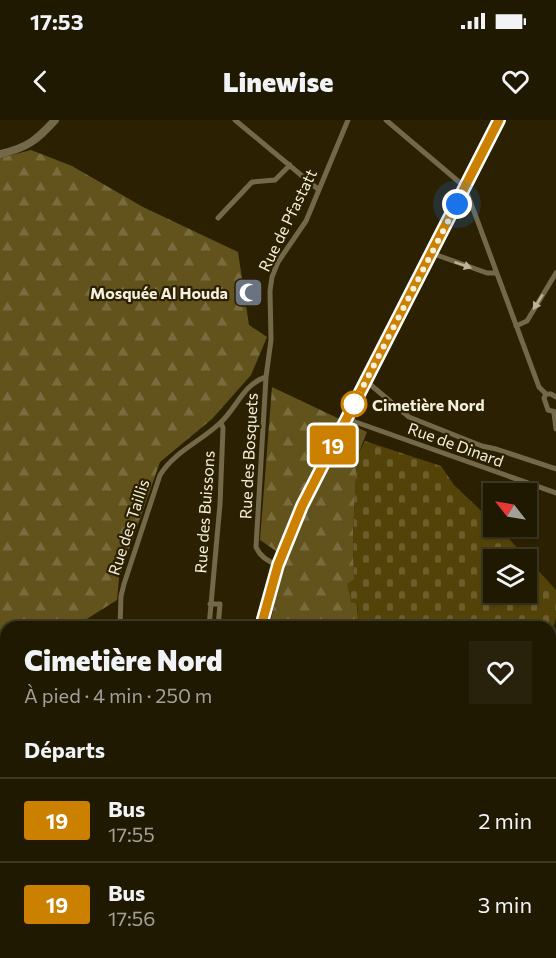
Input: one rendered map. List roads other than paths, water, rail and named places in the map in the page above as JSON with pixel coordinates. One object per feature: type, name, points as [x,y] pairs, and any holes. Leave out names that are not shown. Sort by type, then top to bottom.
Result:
[{"type":"main road","points":[[0,154],[26,146],[38,138],[55,120]]},
{"type":"main road","points":[[263,621],[278,565],[302,506],[499,120]]},
{"type":"street","points":[[235,120],[319,190]]},
{"type":"street","name":"Rue de Pfastatt","points":[[272,337],[270,291],[272,276],[278,262],[306,220],[348,120]]},
{"type":"street","points":[[386,120],[465,187],[539,387],[546,394],[556,397]]},
{"type":"street","points":[[218,218],[252,182],[275,180],[290,165]]},
{"type":"street","points":[[431,253],[487,273],[496,273]]},
{"type":"street","points":[[516,326],[527,321],[556,273]]},
{"type":"street","name":"Rue des Bosquets","points":[[272,337],[266,377],[256,548],[258,553],[278,565]]},
{"type":"street","name":"Rue des Taillis","points":[[120,621],[124,584],[160,475],[167,462],[221,423],[246,389],[266,377]]},
{"type":"street","points":[[366,381],[409,417],[482,446],[496,448],[556,469]]},
{"type":"street","points":[[546,394],[545,405],[548,410],[555,412],[556,429]]},
{"type":"street","name":"Rue de Dinard","points":[[346,419],[556,493]]},
{"type":"street","name":"Rue des Buissons","points":[[209,621],[220,504],[223,428],[221,423]]},
{"type":"street","name":"Rue des Buissons","points":[[210,604],[219,604],[218,621]]},
{"type":"place","name":"Mosquée Al Houda","points":[[249,292]]},
{"type":"place","name":"Cimetière Nord","points":[[354,404]]}]
